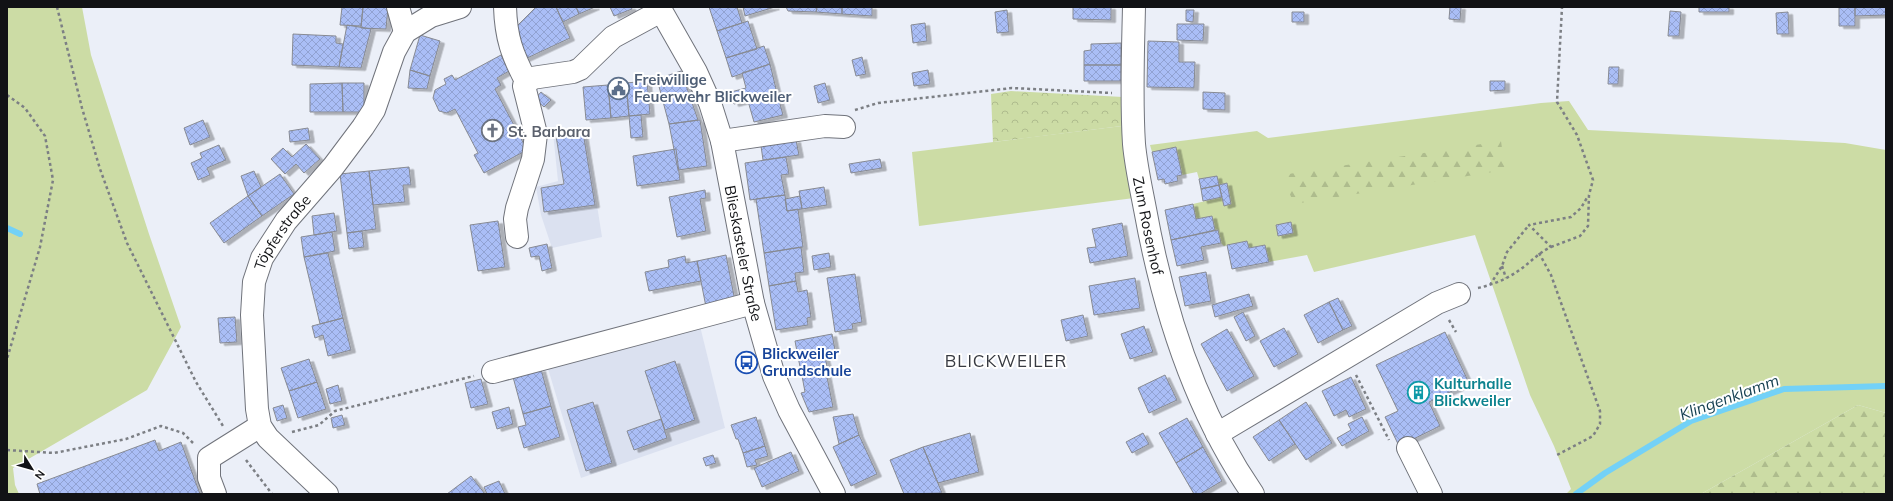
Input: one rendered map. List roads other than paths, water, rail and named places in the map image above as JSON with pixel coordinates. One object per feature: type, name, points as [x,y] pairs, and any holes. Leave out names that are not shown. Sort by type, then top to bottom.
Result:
[{"type":"street","points":[[398,7],[405,32]]},
{"type":"street","name":"Töpferstraße","points":[[264,432],[257,409],[252,315],[254,282],[260,264],[286,221],[333,167],[374,110],[394,52],[405,32],[431,16],[460,7]]},
{"type":"street","points":[[505,7],[505,28],[513,56],[526,81],[524,86],[536,134],[533,159],[516,208],[515,219],[517,237]]},
{"type":"street","name":"Zum Rosenhof","points":[[1134,7],[1132,93],[1134,144],[1150,239],[1182,353],[1217,434],[1253,494]]},
{"type":"street","name":"Blieskasteler Straße","points":[[526,81],[532,78],[573,72],[580,68],[613,37],[660,9],[696,72],[710,103],[722,141],[753,303],[774,376],[789,410],[834,494]]},
{"type":"street","points":[[722,141],[834,126]]},
{"type":"street","points":[[1217,434],[1431,307],[1459,294]]},
{"type":"street","points":[[493,372],[753,303]]},
{"type":"street","points":[[215,494],[209,478],[209,458],[232,442],[264,432],[327,494]]},
{"type":"street","points":[[1408,448],[1431,494]]},
{"type":"waterway","points":[[7,228],[20,234]]},
{"type":"waterway","name":"Klingenklamm","points":[[1576,494],[1605,473],[1691,421],[1784,389],[1886,386]]},
{"type":"place","name":"Freiwillige Feuerwehr Blickweiler","points":[[619,88]]},
{"type":"place","name":"St. Barbara","points":[[492,131]]},
{"type":"place","name":"Blickweiler Grundschule","points":[[746,362]]},
{"type":"place","name":"Kulturhalle Blickweiler","points":[[1419,392]]},
{"type":"district","name":"BLICKWEILER","points":[[1006,360]]}]
